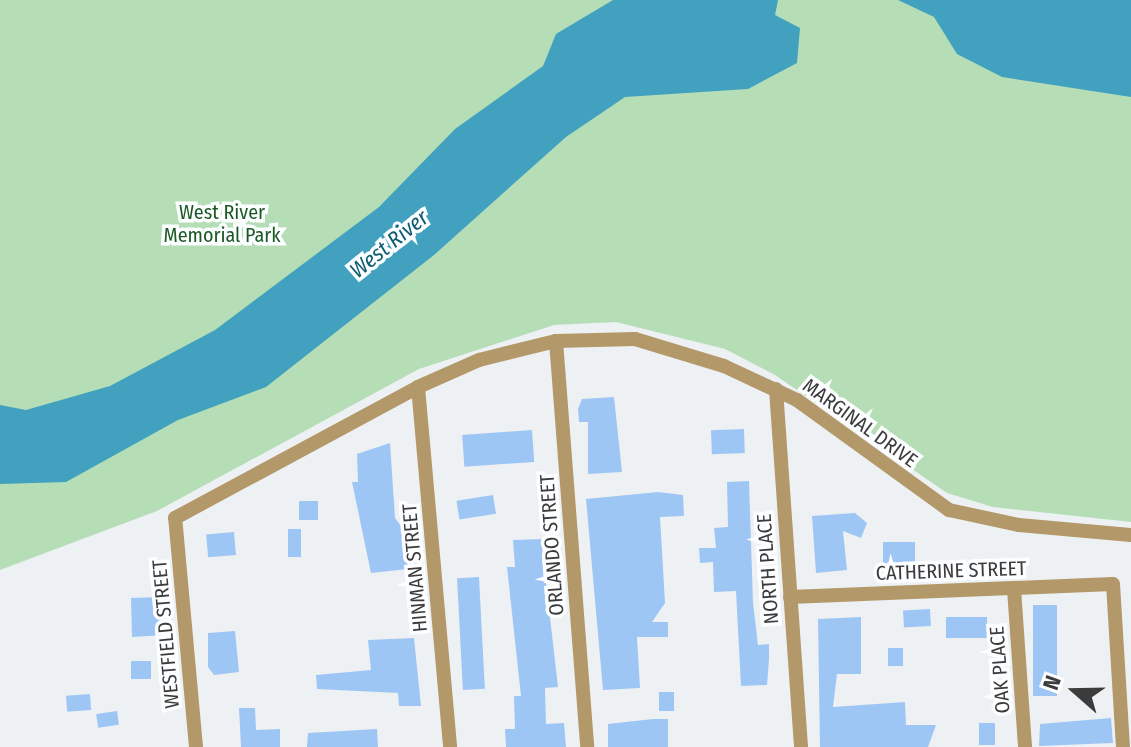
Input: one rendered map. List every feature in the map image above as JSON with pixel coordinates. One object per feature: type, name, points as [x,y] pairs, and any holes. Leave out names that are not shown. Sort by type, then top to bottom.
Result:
[{"type":"street","name":"MARGINAL DRIVE","points":[[175,518],[418,387],[479,360],[556,341],[635,339],[679,349],[776,389],[949,510],[1019,525],[1131,535]]},
{"type":"street","name":"ORLANDO STREET","points":[[556,341],[587,747]]},
{"type":"street","name":"HINMAN STREET","points":[[418,387],[450,747]]},
{"type":"street","name":"NORTH PLACE","points":[[776,389],[801,747]]},
{"type":"street","name":"WESTFIELD STREET","points":[[175,518],[196,747]]},
{"type":"street","name":"CATHERINE STREET","points":[[790,597],[1113,584],[1123,747]]},
{"type":"street","name":"OAK PLACE","points":[[1014,589],[1025,747]]},
{"type":"green space","name":"West River Memorial Park","points":[[0,0],[1131,0],[1131,522],[993,507],[947,493],[775,375],[725,349],[616,322],[554,325],[419,369],[157,511],[0,570]]},
{"type":"water","name":"West River","points":[[613,0],[778,0],[775,15],[800,28],[797,63],[748,89],[625,97],[566,137],[434,255],[266,387],[178,420],[66,482],[0,484],[0,405],[26,410],[110,386],[215,330],[379,207],[455,129],[543,66],[556,34]]},
{"type":"water","points":[[898,0],[1131,0],[1131,97],[1002,77],[957,54],[934,17]]},
{"type":"building","points":[[614,397],[622,472],[588,474],[588,422],[579,422],[578,409],[582,399]]},
{"type":"building","points":[[744,429],[745,453],[712,454],[711,430]]},
{"type":"building","points":[[532,430],[534,462],[464,467],[462,435]]},
{"type":"building","points":[[390,443],[395,518],[404,530],[408,569],[371,573],[352,482],[358,482],[357,454]]},
{"type":"building","points":[[749,481],[753,603],[758,645],[769,644],[769,660],[767,685],[741,686],[736,591],[714,592],[713,562],[700,563],[699,548],[716,548],[714,528],[728,527],[727,482]]},
{"type":"building","points":[[658,492],[683,495],[684,516],[660,517],[665,603],[652,622],[668,622],[668,637],[637,637],[640,688],[603,690],[586,499]]},
{"type":"building","points":[[493,495],[496,514],[459,520],[456,501]]},
{"type":"building","points":[[299,501],[318,501],[318,520],[299,520]]},
{"type":"building","points":[[855,513],[867,523],[861,538],[843,531],[847,570],[816,573],[812,516]]},
{"type":"building","points":[[288,529],[301,529],[301,557],[288,557]]},
{"type":"building","points":[[234,532],[236,555],[208,557],[206,534]]},
{"type":"building","points":[[541,539],[558,687],[545,688],[546,724],[564,723],[566,747],[506,747],[505,729],[515,729],[514,696],[521,696],[507,567],[515,567],[513,540]]},
{"type":"building","points":[[883,542],[915,542],[915,566],[883,566]]},
{"type":"building","points":[[479,577],[485,689],[463,690],[457,578]]},
{"type":"building","points":[[160,597],[165,635],[132,637],[131,598]]},
{"type":"building","points":[[1033,605],[1057,605],[1057,696],[1033,696]]},
{"type":"building","points":[[930,609],[931,626],[904,627],[903,610]]},
{"type":"building","points":[[861,617],[861,674],[837,674],[833,707],[905,702],[906,725],[936,725],[928,747],[820,747],[818,619]]},
{"type":"building","points":[[946,617],[987,617],[987,638],[946,638]]},
{"type":"building","points":[[235,631],[239,672],[214,675],[208,667],[208,633]]},
{"type":"building","points":[[414,638],[421,706],[399,706],[398,693],[317,689],[316,675],[371,670],[368,640]]},
{"type":"building","points":[[888,648],[903,648],[903,666],[888,666]]},
{"type":"building","points":[[131,661],[151,661],[151,679],[131,679]]},
{"type":"building","points":[[659,692],[674,692],[674,711],[659,711]]},
{"type":"building","points":[[90,694],[91,710],[67,712],[66,696]]},
{"type":"building","points":[[239,708],[255,708],[256,730],[280,729],[280,747],[241,747]]},
{"type":"building","points":[[117,711],[119,725],[98,728],[96,714]]},
{"type":"building","points":[[1111,718],[1113,743],[1039,746],[1040,724]]},
{"type":"building","points":[[668,719],[668,747],[608,747],[608,724]]},
{"type":"building","points":[[979,723],[995,723],[995,745],[979,745]]},
{"type":"building","points":[[377,729],[378,747],[307,747],[308,733]]}]
